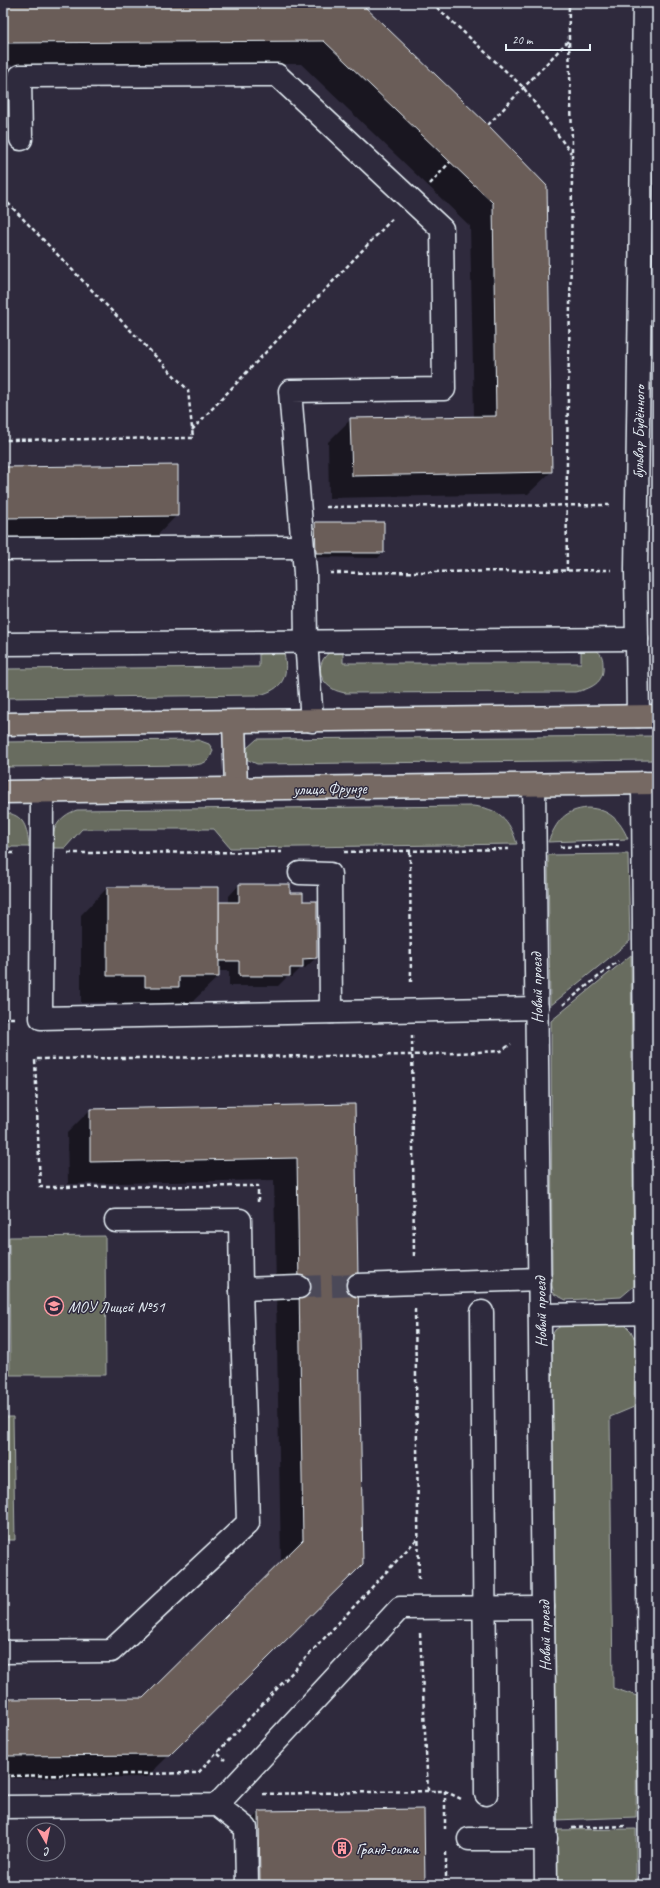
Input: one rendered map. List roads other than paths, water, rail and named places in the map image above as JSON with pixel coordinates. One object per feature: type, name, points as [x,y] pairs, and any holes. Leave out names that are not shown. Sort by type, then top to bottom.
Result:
[{"type":"main road","points":[[3,724],[648,716]]},
{"type":"main road","points":[[234,722],[236,789]]},
{"type":"main road","name":"улица Фрунзе","points":[[3,792],[650,783]]},
{"type":"street","name":"бульвар Будённого","points":[[648,716],[637,639],[637,505],[649,6]]},
{"type":"street","points":[[21,139],[20,76],[277,75],[442,229],[444,389],[290,391],[305,573],[306,641],[312,721]]},
{"type":"street","points":[[3,549],[302,547]]},
{"type":"street","points":[[3,644],[637,639]]},
{"type":"street","points":[[650,783],[653,1624],[653,1791],[650,1825],[650,1885]]},
{"type":"street","name":"Новый проезд","points":[[534,785],[546,1885]]},
{"type":"street","points":[[42,791],[41,1018],[537,1008]]},
{"type":"street","points":[[300,873],[330,874],[331,1012]]},
{"type":"street","points":[[3,1652],[111,1651],[248,1523],[240,1220],[116,1221]]},
{"type":"street","points":[[358,1285],[540,1279]]},
{"type":"street","points":[[241,1289],[299,1287]]},
{"type":"street","points":[[482,1312],[486,1794]]},
{"type":"street","points":[[540,1315],[651,1313]]},
{"type":"street","points":[[217,1805],[400,1608],[543,1607]]},
{"type":"street","points":[[3,1807],[217,1805],[246,1828],[247,1885]]},
{"type":"street","points":[[469,1839],[546,1834]]},
{"type":"tunnel","points":[[299,1287],[358,1285]]},
{"type":"place","name":"МОУ Лицей №51","points":[[54,1306]]},
{"type":"place","name":"Гранд-сити","points":[[342,1848]]}]
